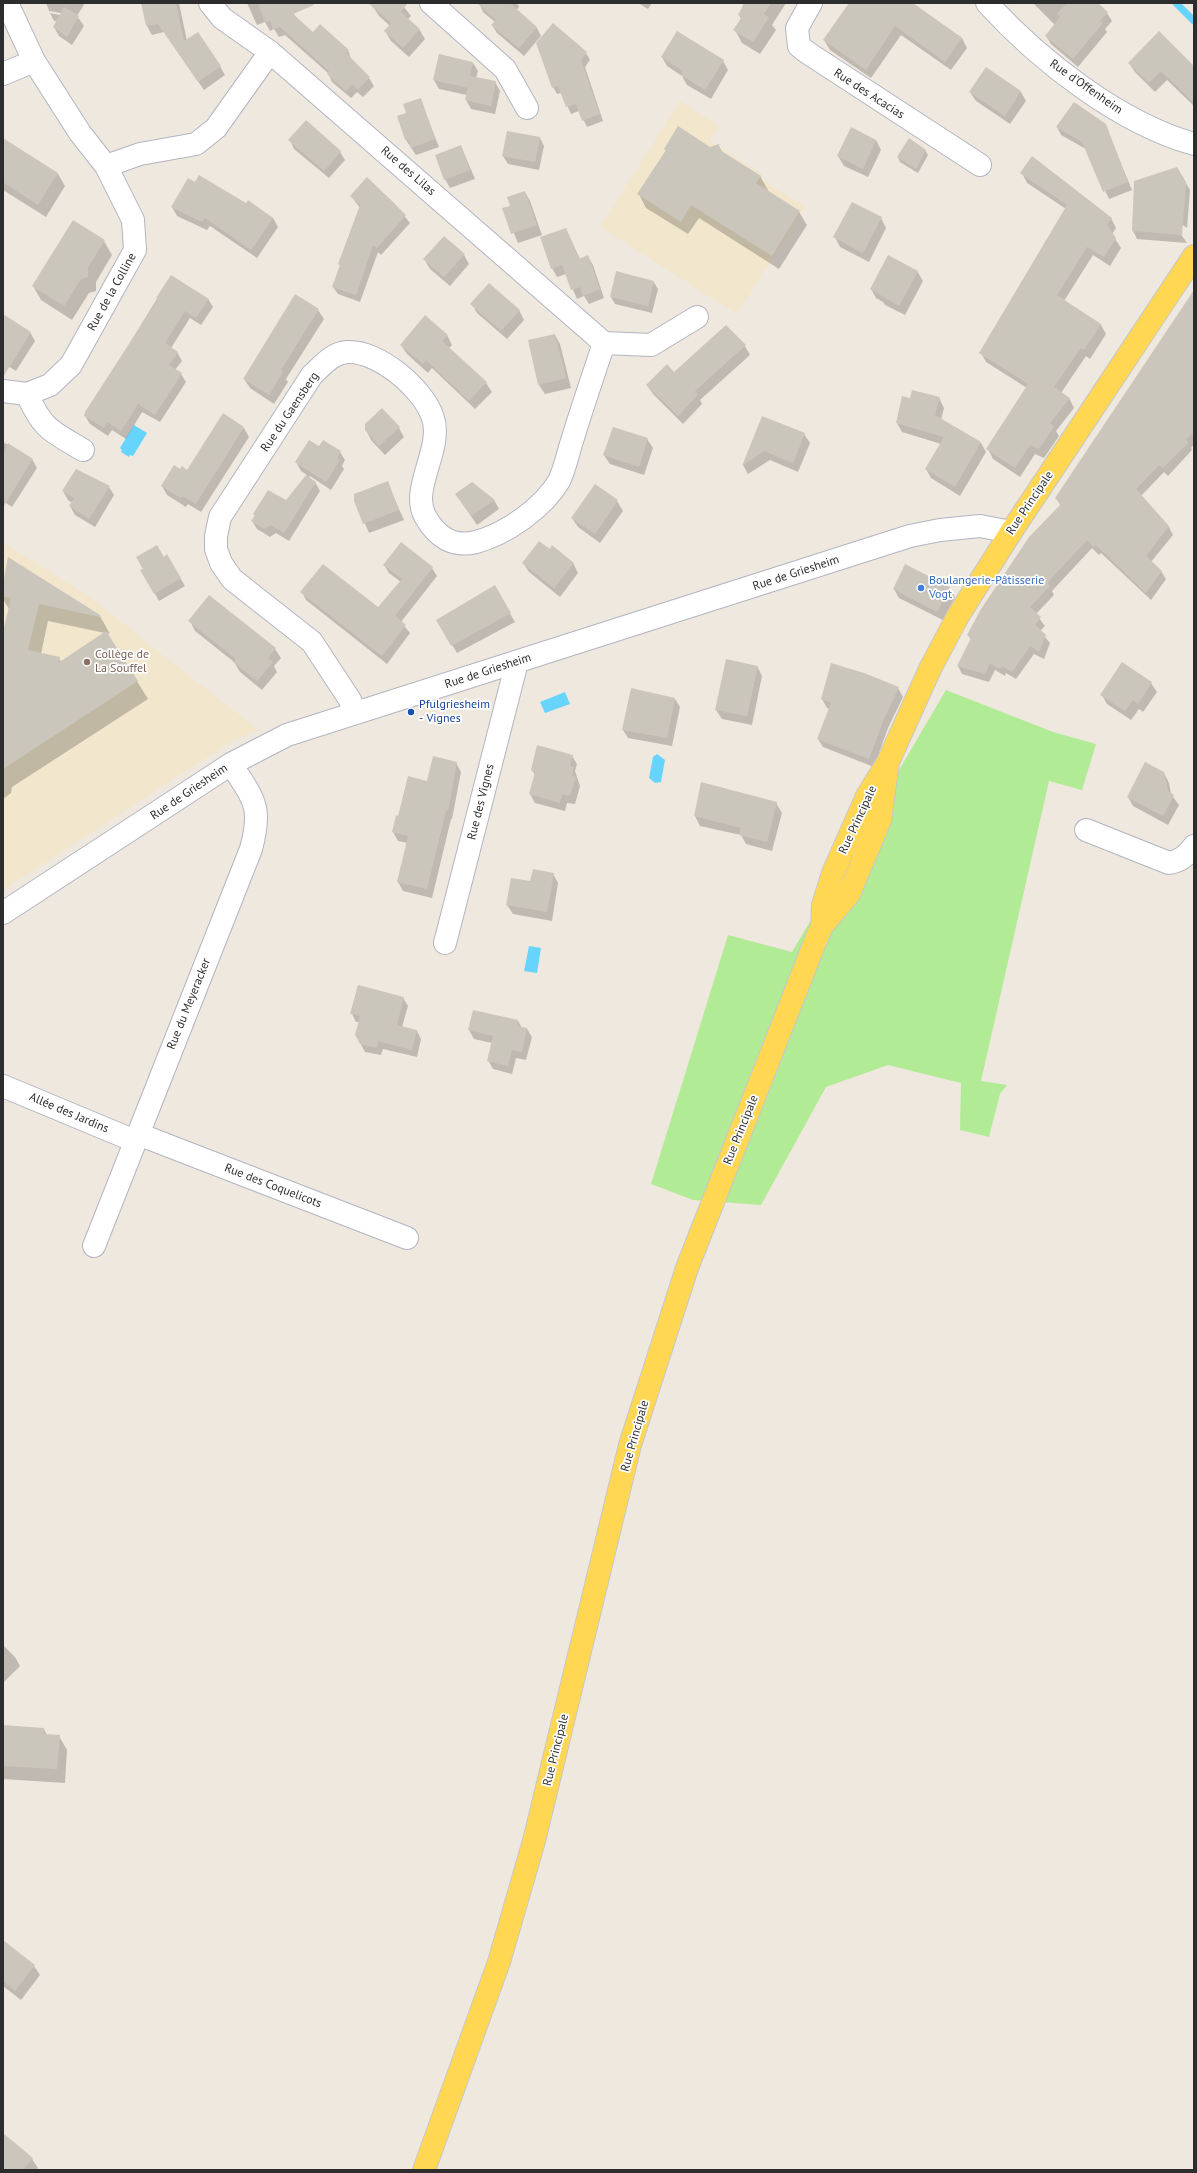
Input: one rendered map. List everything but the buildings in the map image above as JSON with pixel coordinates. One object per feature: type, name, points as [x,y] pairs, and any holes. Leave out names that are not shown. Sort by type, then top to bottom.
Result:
[{"type":"main road","name":"Rue Principale","points":[[424,2170],[499,1962],[534,1841],[633,1438],[687,1268],[822,926],[849,894],[880,820],[888,762],[933,662],[958,616],[1011,532],[1194,256]]},
{"type":"street","name":"Rue de la Colline","points":[[3,391],[27,394],[50,385],[71,365],[135,250],[133,220],[106,166],[80,133],[34,62],[7,3]]},
{"type":"street","name":"Rue des Lilas","points":[[210,3],[222,18],[270,52],[604,343]]},
{"type":"street","points":[[431,3],[505,69],[527,108]]},
{"type":"street","name":"Rue des Acacias","points":[[812,3],[797,28],[799,46],[980,165]]},
{"type":"street","name":"Rue d'Offenheim","points":[[987,3],[1004,22],[1061,72],[1128,116],[1189,145]]},
{"type":"street","points":[[106,166],[140,154],[196,144],[216,128],[270,52]]},
{"type":"street","points":[[3,74],[34,62]]},
{"type":"street","points":[[604,343],[652,345],[697,317]]},
{"type":"street","name":"Rue du Gaensberg","points":[[355,713],[350,700],[312,642],[232,579],[221,563],[216,549],[216,536],[220,517],[312,375],[329,359],[346,352],[371,356],[394,370],[421,396],[434,419],[434,447],[421,494],[424,514],[440,537],[463,545],[490,538],[541,506],[559,480],[604,343]]},
{"type":"street","points":[[27,394],[36,415],[48,430],[83,450]]},
{"type":"street","name":"Rue de Griesheim","points":[[3,912],[231,764],[287,735],[910,536],[940,530],[980,526],[1011,532]]},
{"type":"street","name":"Rue des Vignes","points":[[445,943],[517,662]]},
{"type":"street","name":"Rue du Meyeracker","points":[[94,1246],[251,849],[257,828],[255,802],[231,764]]},
{"type":"street","points":[[1086,830],[1169,863],[1177,862],[1194,846]]},
{"type":"street","name":"Allée des Jardins","points":[[3,1086],[136,1138]]},
{"type":"street","name":"Rue des Coquelicots","points":[[136,1138],[407,1238]]},
{"type":"shaded area","points":[[680,101],[719,126],[710,141],[763,175],[761,179],[805,207],[737,314],[600,227]]},
{"type":"shaded area","name":"Collège de La Souffel","points":[[3,543],[86,594],[258,730],[232,741],[3,890]]},
{"type":"green space","points":[[946,690],[1053,732],[1096,744],[1082,790],[1049,781],[981,1081],[1007,1085],[1000,1094],[989,1137],[960,1130],[961,1083],[888,1065],[826,1087],[761,1205],[693,1200],[651,1184],[728,935],[792,952]]},
{"type":"water","points":[[134,425],[147,433],[133,456],[130,455],[129,457],[121,452],[122,450],[120,448]]},
{"type":"water","points":[[565,692],[570,704],[545,713],[540,702]]},
{"type":"water","points":[[657,754],[665,760],[661,782],[655,783],[649,778],[653,757]]},
{"type":"water","points":[[529,946],[541,948],[537,973],[524,971]]},
{"type":"waterway","points":[[1176,3],[1194,21]]},
{"type":"place","name":"Boulangerie-Pâtisserie Vogt","points":[[921,588]]},
{"type":"place","name":"Collège de La Souffel","points":[[87,662]]},
{"type":"place","name":"Pfulgriesheim - Vignes","points":[[411,712]]}]
